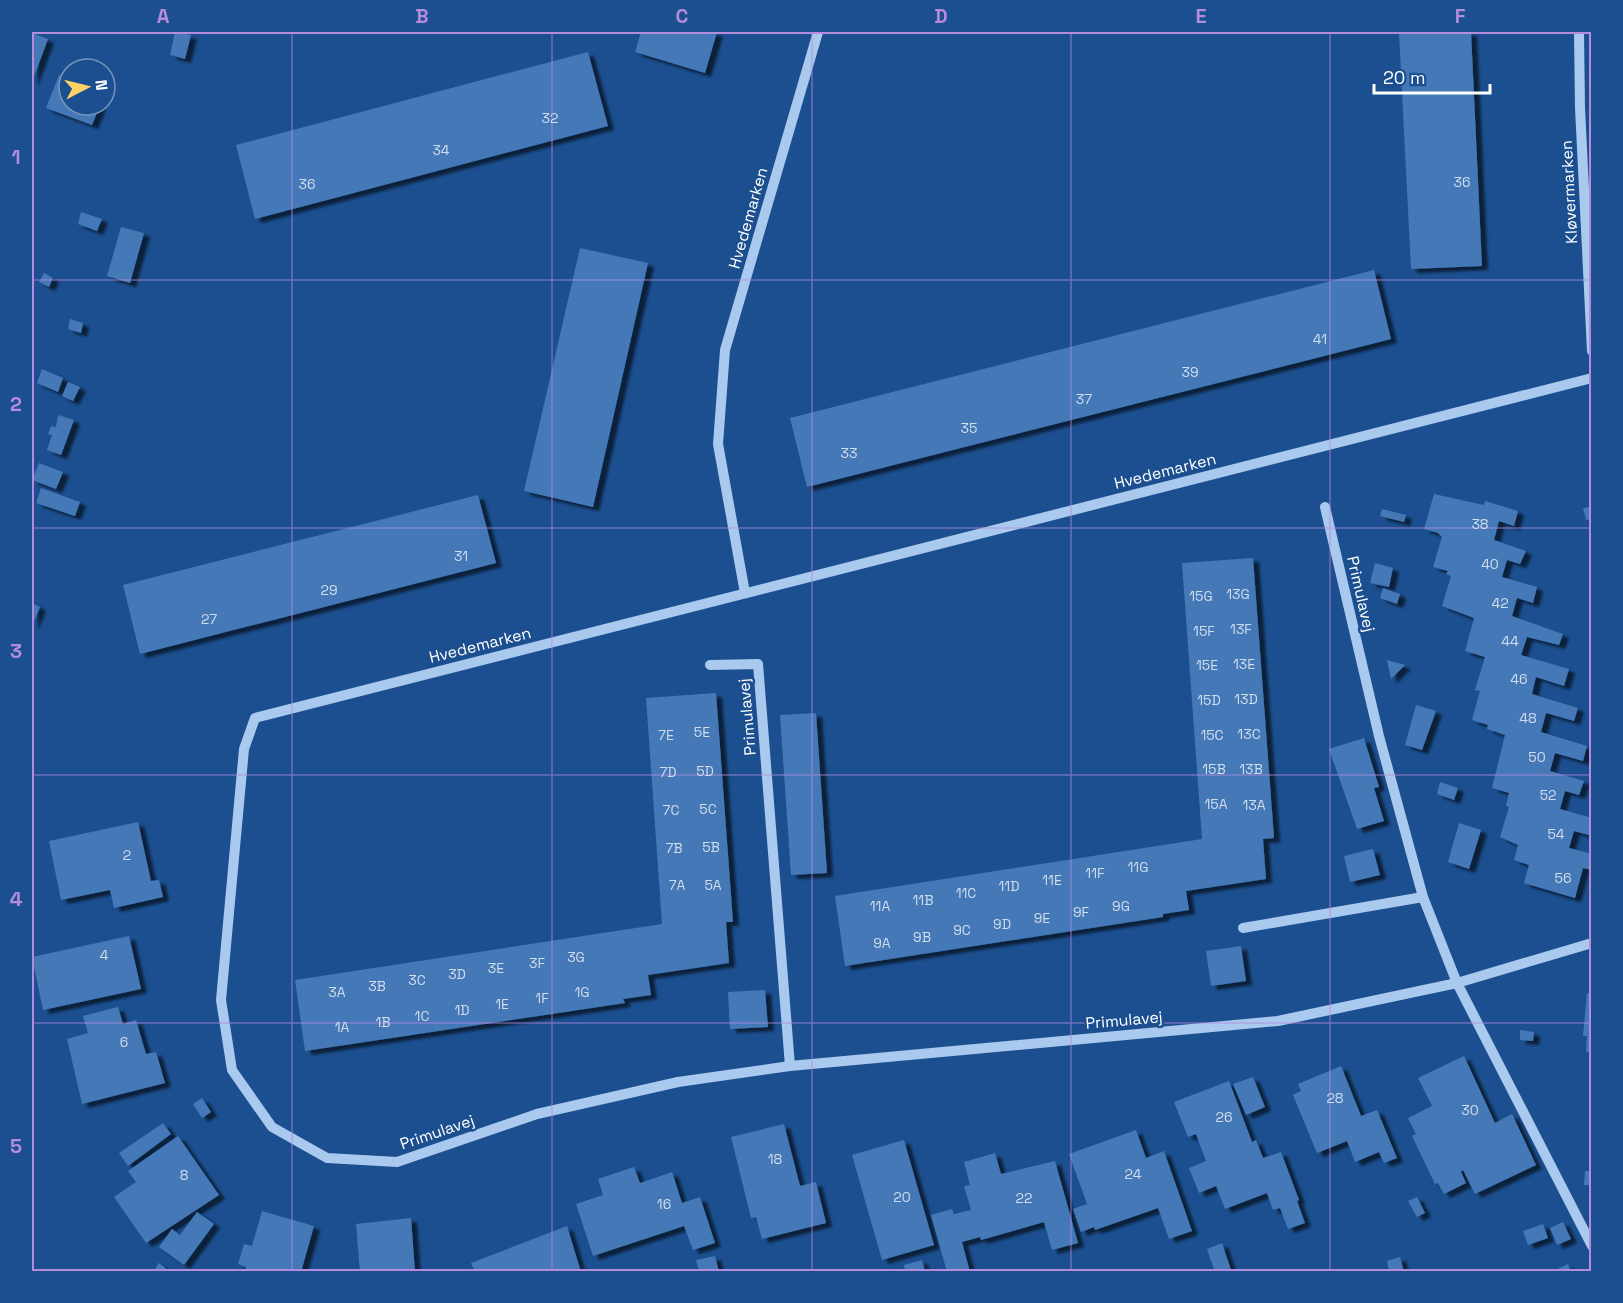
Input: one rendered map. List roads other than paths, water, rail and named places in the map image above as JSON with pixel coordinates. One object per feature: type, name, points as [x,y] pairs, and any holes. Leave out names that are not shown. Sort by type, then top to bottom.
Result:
[{"type":"street","name":"Hvedemarken","points":[[745,593],[718,444],[725,350],[818,32]]},
{"type":"street","name":"Kløvermarken","points":[[1580,32],[1580,108],[1592,351]]},
{"type":"street","name":"Hvedemarken","points":[[244,749],[255,718],[1592,378]]},
{"type":"street","name":"Primulavej","points":[[1325,507],[1379,736],[1423,897],[1457,983],[1592,1246]]},
{"type":"street","name":"Primulavej","points":[[710,665],[758,664],[790,1066]]},
{"type":"street","name":"Primulavej","points":[[244,749],[221,1000],[232,1070],[272,1127],[327,1158],[397,1162],[537,1114],[678,1082],[790,1066],[1278,1021],[1457,983],[1592,942]]},
{"type":"street","points":[[1243,928],[1423,897]]}]
